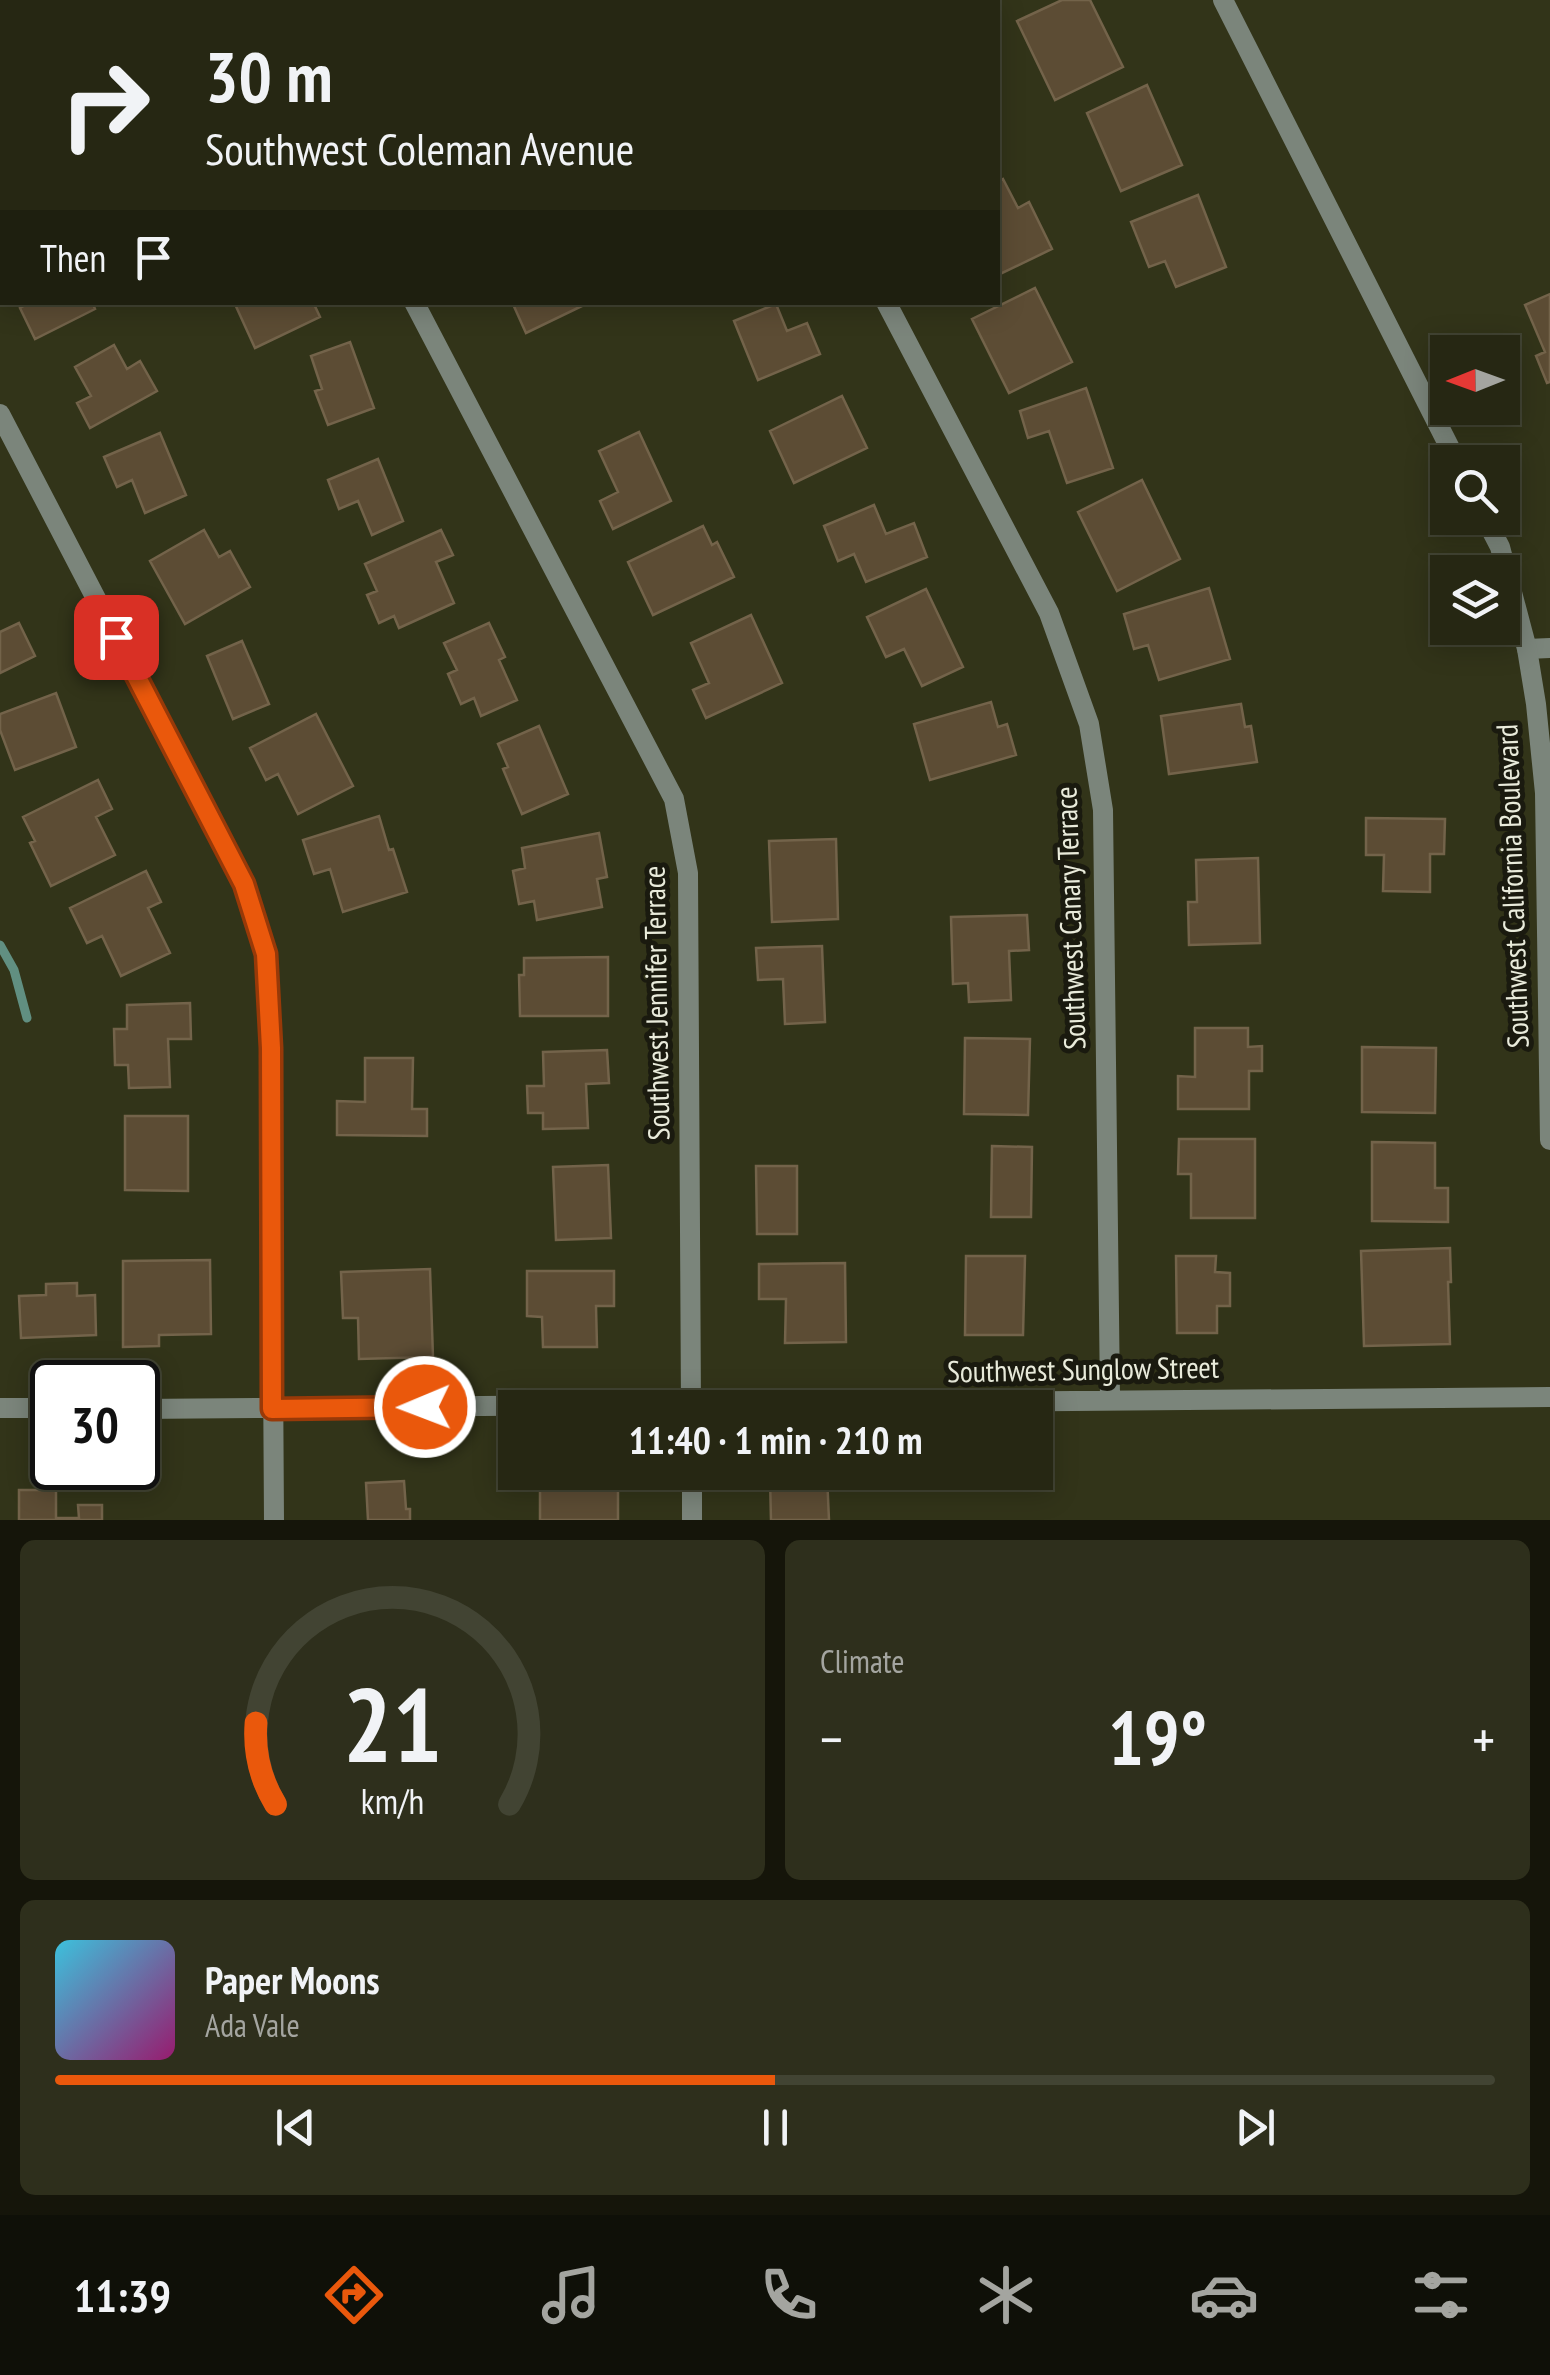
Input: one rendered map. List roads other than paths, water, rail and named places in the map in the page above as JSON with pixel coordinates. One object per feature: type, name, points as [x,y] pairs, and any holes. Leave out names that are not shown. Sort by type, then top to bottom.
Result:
[{"type":"street","points":[[1223,0],[1448,445]]},
{"type":"street","name":"Southwest Jennifer Terrace","points":[[416,305],[674,799],[688,873],[691,1390]]},
{"type":"street","name":"Southwest Canary Terrace","points":[[888,305],[1049,613],[1089,724],[1103,810],[1110,1399]]},
{"type":"street","points":[[0,414],[244,884],[266,954],[271,1048],[274,1520]]},
{"type":"street","name":"Southwest California Boulevard","points":[[1494,535],[1526,649],[1545,793],[1550,1140]]},
{"type":"street","points":[[1526,649],[1550,648]]},
{"type":"street","name":"Southwest Sunglow Street","points":[[1053,1400],[1550,1397]]},
{"type":"street","name":"Southwest Sunglow Street","points":[[160,1409],[498,1407]]},
{"type":"street","points":[[0,1408],[30,1408]]},
{"type":"street","points":[[692,1490],[692,1520]]},
{"type":"waterway","points":[[0,945],[14,970],[27,1018]]}]
